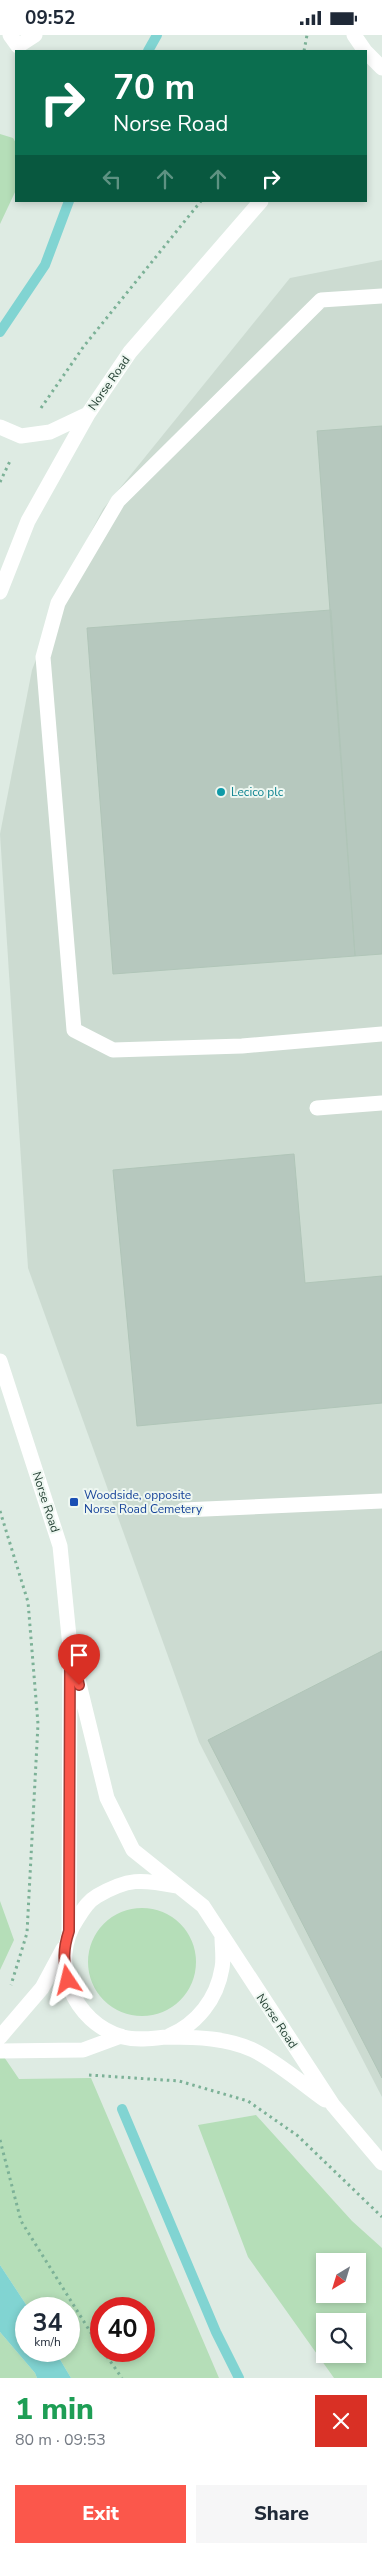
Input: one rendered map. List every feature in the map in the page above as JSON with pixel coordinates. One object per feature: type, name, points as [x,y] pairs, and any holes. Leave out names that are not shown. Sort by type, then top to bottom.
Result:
[{"type":"street","points":[[10,35],[18,47],[35,35]]},
{"type":"street","points":[[354,35],[363,50]]},
{"type":"street","name":"Norse Road","points":[[0,592],[28,521],[88,413],[130,352],[260,202]]},
{"type":"street","points":[[382,296],[320,300],[118,501],[58,603],[44,657],[74,1031],[113,1050],[242,1046],[382,1034]]},
{"type":"street","points":[[0,427],[21,436],[50,432],[88,413]]},
{"type":"street","points":[[317,1108],[382,1103]]},
{"type":"street","name":"Norse Road","points":[[0,1361],[60,1546],[70,1647],[69,1931]]},
{"type":"street","points":[[183,1510],[382,1501]]},
{"type":"street","name":"Norse Road","points":[[70,1647],[107,1798],[133,1850],[203,1906],[333,2105],[382,2163]]},
{"type":"street","name":"Norse Road","points":[[177,1886],[144,1880],[117,1884],[89,1901],[69,1931],[64,1947],[64,1964],[73,1997],[95,2023],[121,2036],[143,2041],[166,2037],[209,2038],[253,2050],[333,2105]]},
{"type":"street","name":"Norse Road","points":[[166,2037],[186,2029],[212,1999],[223,1968],[222,1937]]},
{"type":"street","points":[[0,2037],[42,1988],[64,1947]]},
{"type":"street","points":[[0,2051],[83,2050],[121,2036]]},
{"type":"path","points":[[304,50],[307,35]]},
{"type":"path","points":[[0,482],[21,436],[84,346],[200,202]]},
{"type":"path","points":[[0,1511],[28,1602],[38,1724],[27,1933],[10,1987]]},
{"type":"path","points":[[80,2074],[179,2081],[248,2101],[298,2136],[382,2217]]},
{"type":"path","points":[[0,2140],[21,2221],[90,2331]]},
{"type":"path","points":[[111,2362],[122,2378]]},
{"type":"shaded area","points":[[382,260],[382,2097],[199,1742],[28,1268],[0,834],[32,670],[68,576],[103,509],[290,278]]},
{"type":"green space","points":[[0,134],[13,138],[15,141],[15,192],[0,224]]},
{"type":"green space","points":[[0,1901],[14,1940],[0,1970]]},
{"type":"green space","points":[[142,1908],[152,1909],[172,1917],[180,1924],[187,1932],[195,1952],[195,1972],[187,1992],[180,2000],[172,2007],[152,2015],[142,2016],[132,2015],[112,2007],[104,2000],[97,1992],[89,1972],[88,1962],[89,1952],[97,1932],[104,1924],[112,1917],[132,1909]]},
{"type":"green space","points":[[0,2051],[19,2079],[91,2078],[219,2378],[71,2378],[62,2362],[80,2362],[80,2297],[21,2297],[0,2265]]},
{"type":"green space","points":[[256,2115],[352,2221],[382,2248],[382,2378],[334,2378],[323,2363],[366,2363],[366,2313],[316,2313],[316,2353],[248,2257],[198,2125]]},
{"type":"green space","points":[[0,2332],[15,2350],[15,2362],[26,2362],[37,2378],[0,2378]]},
{"type":"water","points":[[0,2265],[21,2297],[15,2297],[15,2350],[0,2332]]},
{"type":"water","points":[[26,2362],[62,2362],[71,2378],[37,2378]]},
{"type":"building","points":[[382,426],[382,954],[355,956],[317,431]]},
{"type":"building","name":"Lecico plc","points":[[331,610],[355,956],[113,974],[87,628]]},
{"type":"building","points":[[294,1154],[305,1283],[382,1276],[382,1403],[137,1426],[113,1170]]},
{"type":"building","points":[[382,1651],[382,2078],[208,1740]]},
{"type":"waterway","points":[[149,50],[157,35]]},
{"type":"waterway","points":[[0,332],[45,265],[69,202]]},
{"type":"waterway","points":[[122,2109],[216,2332],[239,2378]]},
{"type":"place","name":"Lecico plc","points":[[221,792]]},
{"type":"place","name":"Woodside, opposite Norse Road Cemetery","points":[[74,1502]]},
{"type":"route","points":[[68,1980],[64,1964],[64,1947],[69,1931],[70,1647],[79,1685]]}]
